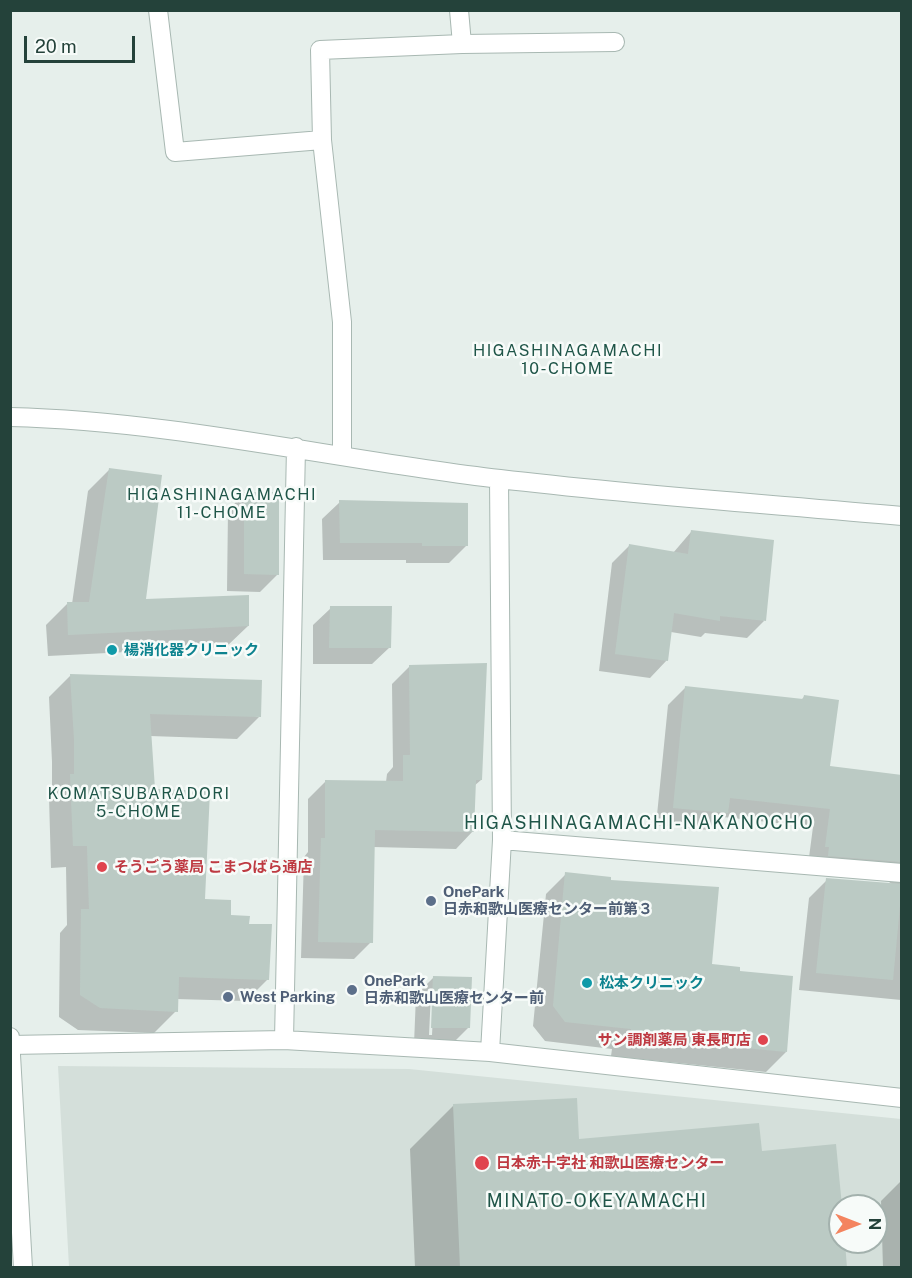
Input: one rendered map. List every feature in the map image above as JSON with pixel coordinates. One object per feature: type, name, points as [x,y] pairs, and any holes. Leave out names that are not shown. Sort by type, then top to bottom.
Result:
[{"type":"street","points":[[158,10],[174,152],[322,140]]},
{"type":"street","points":[[459,10],[462,44]]},
{"type":"street","points":[[342,454],[342,322],[322,140],[320,50],[462,44],[615,42]]},
{"type":"street","points":[[10,417],[61,418],[296,447],[499,479],[902,516]]},
{"type":"street","points":[[284,1040],[296,447]]},
{"type":"street","points":[[490,1052],[502,840],[499,479]]},
{"type":"street","points":[[502,840],[902,873]]},
{"type":"street","points":[[10,1037],[23,1268]]},
{"type":"street","points":[[11,1045],[284,1040],[490,1052],[902,1098]]},
{"type":"shaded area","name":"日本赤十字社 和歌山医療センター","points":[[58,1066],[409,1069],[901,1119],[901,1267],[69,1267]]},
{"type":"building","points":[[109,468],[162,475],[146,599],[249,595],[249,626],[68,635],[67,602],[89,602]]},
{"type":"building","points":[[244,492],[279,492],[279,575],[244,574]]},
{"type":"building","points":[[339,500],[468,503],[468,546],[422,546],[422,543],[340,543]]},
{"type":"building","points":[[691,530],[774,540],[766,621],[720,616],[720,621],[674,613],[668,661],[615,654],[629,544],[688,554]]},
{"type":"building","points":[[330,606],[392,606],[391,648],[329,648]]},
{"type":"building","points":[[487,663],[482,780],[476,780],[474,832],[375,830],[373,943],[318,942],[321,838],[325,838],[325,780],[403,781],[403,755],[410,755],[409,665]]},
{"type":"building","points":[[70,674],[262,680],[261,717],[150,714],[155,789],[210,791],[205,899],[231,900],[231,915],[250,916],[249,924],[272,924],[269,980],[179,977],[178,1012],[100,1008],[80,995],[81,909],[89,909],[87,846],[73,846],[70,774],[74,774],[74,739]]},
{"type":"building","points":[[685,686],[803,699],[804,695],[839,700],[830,766],[902,775],[902,862],[828,856],[829,847],[825,847],[830,809],[730,798],[728,813],[673,808]]},
{"type":"building","points":[[565,872],[611,877],[611,880],[719,887],[712,964],[740,967],[740,971],[793,976],[787,1052],[631,1037],[631,1029],[565,1022],[553,1006]]},
{"type":"building","points":[[826,878],[902,884],[893,980],[816,973]]},
{"type":"building","points":[[433,976],[472,977],[470,1028],[431,1028]]},
{"type":"building","points":[[577,1098],[579,1139],[759,1123],[762,1151],[836,1144],[841,1194],[828,1194],[828,1254],[846,1254],[847,1268],[460,1268],[453,1104]]},
{"type":"place","name":"楊消化器クリニック","points":[[112,650]]},
{"type":"place","name":"そうごう薬局 こまつばら通店","points":[[102,867]]},
{"type":"place","name":"OnePark 日赤和歌山医療センター前第３","points":[[431,901]]},
{"type":"place","name":"松本クリニック","points":[[587,983]]},
{"type":"place","name":"OnePark 日赤和歌山医療センター前","points":[[352,990]]},
{"type":"place","name":"West Parking","points":[[228,997]]},
{"type":"place","name":"サン調剤薬局 東長町店","points":[[763,1040]]},
{"type":"place","name":"日本赤十字社 和歌山医療センター","points":[[482,1163]]},
{"type":"district","name":"HIGASHINAGAMACHI 10-CHOME","points":[[568,360]]},
{"type":"district","name":"HIGASHINAGAMACHI 11-CHOME","points":[[222,504]]},
{"type":"district","name":"KOMATSUBARADORI 5-CHOME","points":[[139,803]]},
{"type":"district","name":"HIGASHINAGAMACHI-NAKANOCHO","points":[[639,823]]},
{"type":"district","name":"MINATO-OKEYAMACHI","points":[[597,1201]]}]
